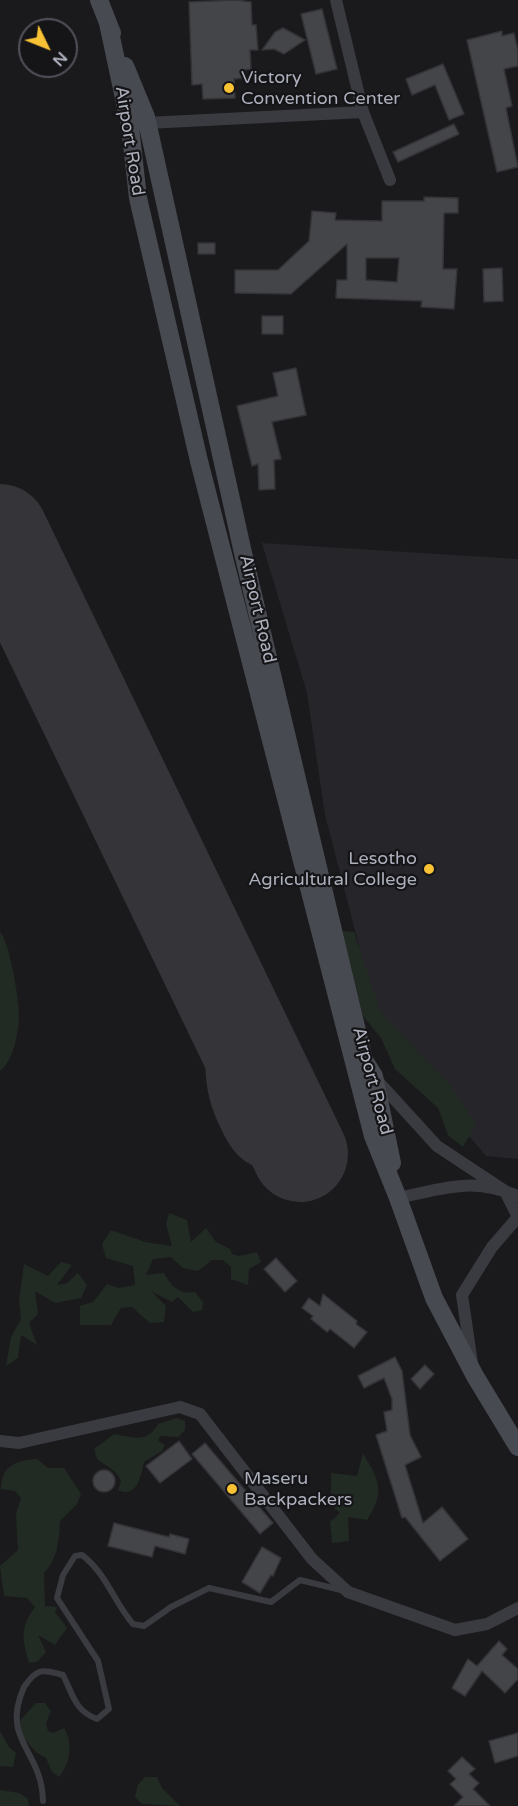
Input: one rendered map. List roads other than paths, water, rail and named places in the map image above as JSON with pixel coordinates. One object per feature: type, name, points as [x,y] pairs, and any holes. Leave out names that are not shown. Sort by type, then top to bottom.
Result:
[{"type":"main road","name":"Airport Road","points":[[99,0],[147,123],[243,553],[362,1049],[374,1076],[398,1198]]},
{"type":"main road","name":"Airport Road","points":[[108,23],[130,126],[138,198],[199,461],[373,1136],[434,1298],[475,1376],[518,1447]]},
{"type":"street","points":[[336,0],[363,112],[390,180]]},
{"type":"street","points":[[147,123],[363,112]]},
{"type":"street","points":[[374,1076],[437,1146],[505,1191],[518,1217],[492,1247],[462,1295],[475,1376]]},
{"type":"street","points":[[398,1198],[463,1184],[505,1191],[518,1196]]},
{"type":"street","points":[[0,1441],[19,1443],[180,1407],[200,1414],[312,1558],[330,1578],[348,1592],[455,1630],[487,1624],[518,1608]]},
{"type":"lane","points":[[43,1801],[43,1785],[11,1733],[8,1714],[32,1675],[45,1670],[63,1675],[75,1705],[85,1714],[97,1719],[109,1709],[98,1661],[57,1598],[58,1587],[75,1556],[82,1555],[96,1565],[120,1608],[133,1624],[144,1626],[171,1607],[209,1588],[271,1602],[300,1580],[348,1592]]},
{"type":"place","name":"Victory Convention Center","points":[[229,88]]},
{"type":"place","name":"Lesotho Agricultural College","points":[[429,869]]},
{"type":"place","name":"Maseru Backpackers","points":[[232,1489]]}]
